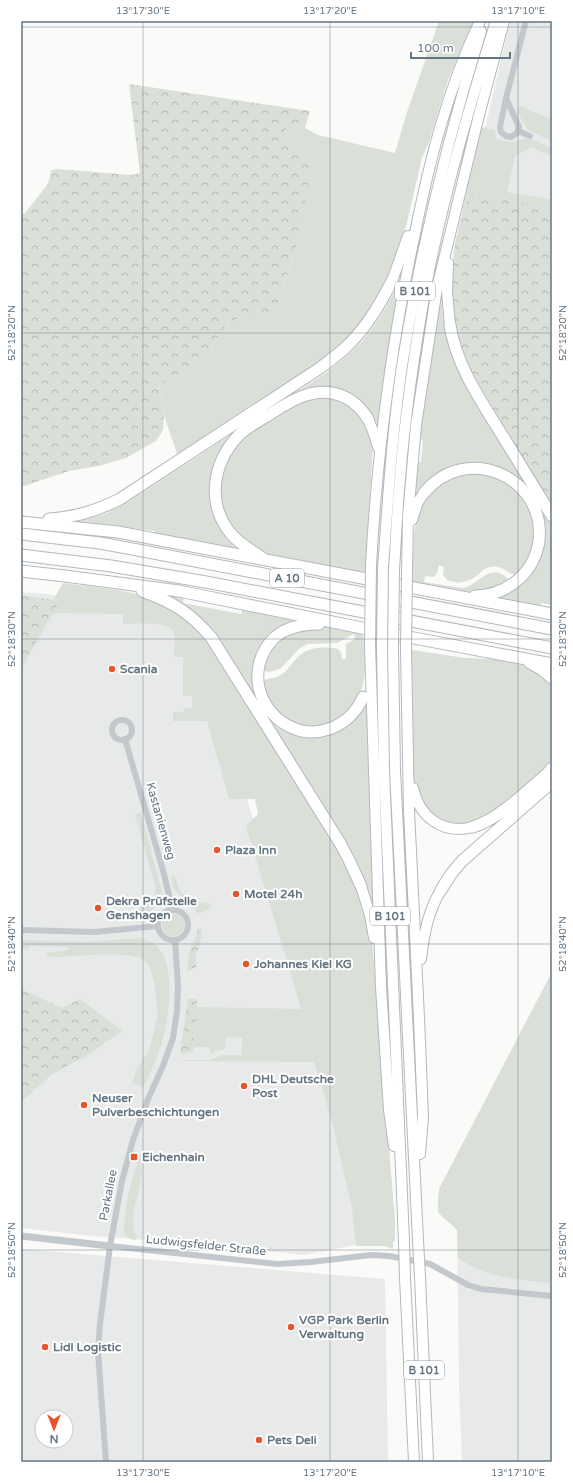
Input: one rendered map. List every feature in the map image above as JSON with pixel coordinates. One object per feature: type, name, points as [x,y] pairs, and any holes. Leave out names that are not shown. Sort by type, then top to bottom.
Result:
[{"type":"highway","name":"B 101","points":[[401,1186],[389,1110],[381,987],[370,661],[371,565],[379,453],[386,400],[397,328],[423,192],[432,152],[449,96],[466,50],[480,21]]},
{"type":"highway","name":"B 101","points":[[414,1462],[384,771],[382,647],[384,568],[389,482],[395,424],[402,367],[416,281],[456,112],[484,21]]},
{"type":"highway","name":"B 101","points":[[428,1462],[416,1183],[395,770],[393,649],[394,570],[405,426],[412,370],[427,281],[445,200],[468,110],[496,21]]},
{"type":"highway","name":"B 101","points":[[416,1183],[420,1160],[423,1117],[407,754],[407,572],[412,468],[424,372],[438,288],[478,119],[504,21]]},
{"type":"highway","points":[[21,522],[81,515],[120,499],[296,384],[344,349],[367,325],[392,281],[423,192]]},
{"type":"highway","points":[[453,225],[447,292],[450,325],[457,352],[466,373],[487,411],[552,516]]},
{"type":"highway","points":[[264,560],[233,536],[226,528],[217,505],[215,481],[219,464],[227,450],[248,428],[287,403],[310,394],[332,393],[344,397],[359,407],[368,419],[379,453]]},
{"type":"highway","points":[[408,537],[416,508],[424,493],[437,480],[444,476],[459,470],[475,468],[502,474],[521,487],[532,502],[538,522],[538,545],[534,559],[522,576],[509,586],[496,593],[467,596],[411,588]]},
{"type":"highway","points":[[21,522],[118,532],[552,614]]},
{"type":"highway","name":"A 10","points":[[21,534],[100,543],[552,628]]},
{"type":"highway","name":"A 10","points":[[21,555],[111,566],[206,582],[552,648]]},
{"type":"highway","points":[[21,571],[179,591],[376,631],[552,664]]},
{"type":"highway","points":[[113,582],[162,598],[187,613],[199,624],[222,653],[349,860],[361,886],[370,915],[381,987]]},
{"type":"highway","points":[[370,661],[363,697],[358,706],[350,717],[334,727],[323,731],[312,732],[298,730],[287,726],[276,719],[264,703],[260,694],[258,674],[260,662],[274,638],[286,630],[298,626],[322,624],[376,631]]},
{"type":"highway","points":[[502,655],[541,669],[552,678]]},
{"type":"highway","points":[[407,754],[415,800],[423,812],[433,821],[445,827],[473,827],[482,824],[496,816],[552,768]]},
{"type":"highway","points":[[419,1018],[423,945],[430,912],[441,890],[451,874],[462,861],[552,782]]},
{"type":"street","points":[[506,98],[518,124],[518,131],[511,137],[504,135],[500,130],[506,98],[514,72],[526,21]]},
{"type":"street","points":[[502,118],[507,112],[511,113],[515,117]]},
{"type":"street","points":[[518,131],[530,136]]},
{"type":"street","name":"Kastanienweg","points":[[126,739],[164,874],[171,904],[170,910]]},
{"type":"street","points":[[170,910],[180,911],[189,922],[187,932],[180,939],[175,940],[165,938],[159,930],[158,926],[161,915],[170,910]]},
{"type":"street","points":[[21,930],[95,932],[158,926]]},
{"type":"street","name":"Parkallee","points":[[106,1462],[98,1351],[110,1246],[122,1181],[133,1140],[173,1038],[177,1011],[178,985],[175,940]]},
{"type":"street","name":"Ludwigsfelder Straße","points":[[21,1236],[277,1264],[311,1262],[371,1255],[389,1256],[430,1264],[468,1285],[481,1289],[552,1296]]},
{"type":"shaded area","points":[[510,21],[552,21],[552,226],[467,207]]},
{"type":"shaded area","points":[[21,592],[46,594],[177,619],[200,648],[292,944],[370,1242],[304,1255],[21,1228]]},
{"type":"shaded area","points":[[552,972],[552,1462],[462,1462],[459,1384],[457,1230],[438,1212],[438,1196],[440,1187]]},
{"type":"shaded area","points":[[21,1249],[385,1279],[388,1462],[21,1462]]},
{"type":"green space","points":[[439,21],[474,21],[448,80],[429,142],[422,158],[400,252],[384,294],[342,348],[179,459],[164,416],[159,385],[171,377],[184,374],[209,354],[220,333],[228,323],[240,318],[259,318],[277,307],[300,236],[309,157],[294,145],[285,131],[287,128],[305,128],[318,135],[395,153],[406,115]]},
{"type":"green space","points":[[129,84],[310,111],[305,128],[287,128],[285,131],[294,145],[309,157],[311,162],[300,236],[277,307],[267,315],[258,318],[240,318],[228,323],[220,333],[209,354],[196,368],[184,374],[171,377],[159,385],[164,416],[163,430],[156,441],[126,458],[99,466],[69,471],[21,487],[21,216],[26,212],[48,184],[51,170],[57,169],[132,175],[140,173]]},
{"type":"green space","points":[[521,106],[552,120],[552,141],[528,130],[517,112],[517,109]]},
{"type":"green space","points":[[481,127],[495,130],[496,140],[511,142],[529,138],[552,148],[552,156],[531,147],[515,156],[507,192],[552,200],[552,208],[469,193],[455,243]]},
{"type":"green space","points":[[469,193],[552,208],[552,507],[477,382],[465,358],[457,332],[451,302],[450,287],[455,243]]},
{"type":"green space","points":[[399,283],[379,433],[367,412],[320,390],[238,434],[211,497],[243,551],[154,537],[155,531],[125,527],[124,532],[69,524],[105,514],[128,502],[326,373],[358,346],[372,329]]},
{"type":"green space","points":[[441,293],[444,325],[451,348],[552,525],[552,605],[541,603],[539,610],[487,600],[533,568],[535,500],[475,465],[417,498],[414,498],[417,462],[421,462],[423,441],[420,437],[429,362]]},
{"type":"green space","points":[[325,397],[345,403],[358,413],[367,427],[373,446],[365,575],[266,554],[246,544],[222,514],[219,481],[232,450],[251,432],[292,406],[312,398]]},
{"type":"green space","points":[[470,472],[496,475],[521,493],[533,515],[535,537],[529,560],[516,575],[494,566],[488,567],[468,581],[451,582],[443,575],[444,567],[439,565],[437,573],[434,577],[425,576],[424,582],[463,588],[490,573],[495,572],[507,578],[507,583],[477,594],[412,584],[414,534],[416,521],[424,500],[443,481]]},
{"type":"green space","points":[[63,583],[117,590],[156,600],[175,610],[194,626],[214,651],[344,858],[359,889],[372,939],[395,1221],[395,1241],[393,1241],[393,1249],[384,1246],[356,1246],[352,1208],[334,1128],[314,1062],[178,1060],[210,1060],[222,1055],[242,1055],[242,1038],[226,1037],[225,1049],[210,1054],[210,1047],[193,1047],[193,1052],[190,1052],[196,1028],[196,1007],[301,1009],[246,826],[258,814],[255,799],[229,799],[207,721],[173,721],[173,712],[183,712],[184,708],[192,708],[192,696],[183,696],[183,657],[174,657],[175,640],[173,631],[170,628],[157,624],[123,624],[123,614],[53,613],[60,601],[53,600]]},
{"type":"green space","points":[[21,595],[60,601],[21,669]]},
{"type":"green space","points":[[171,595],[184,597],[183,603],[241,614],[243,608],[303,620],[260,654],[263,707],[315,735],[365,702],[368,702],[376,916],[363,879],[223,648],[171,597]]},
{"type":"green space","points":[[321,626],[363,632],[365,667],[364,680],[360,696],[353,709],[333,725],[303,729],[271,709],[262,682],[266,679],[277,677],[282,674],[301,654],[316,648],[338,649],[341,652],[342,659],[346,659],[346,644],[355,639],[354,634],[337,643],[308,644],[300,648],[280,669],[269,672],[265,671],[263,669],[263,664],[271,648],[285,634]]},
{"type":"green space","points":[[412,650],[465,658],[496,659],[522,665],[539,673],[552,686],[552,761],[544,770],[489,816],[462,825],[446,823],[430,813],[418,797],[413,776]]},
{"type":"green space","points":[[141,812],[162,892],[158,903],[151,911],[130,920],[134,911],[152,900],[155,896],[156,889],[135,814]]},
{"type":"green space","points":[[171,876],[175,876],[180,892],[198,904],[199,902],[211,904],[211,908],[197,913],[174,888]]},
{"type":"green space","points":[[173,914],[181,917],[184,925],[181,933],[173,936],[165,933],[162,925],[165,917]]},
{"type":"green space","points":[[198,928],[202,931],[199,949],[196,952],[196,967],[187,971],[190,950]]},
{"type":"green space","points":[[139,938],[150,941],[159,948],[168,969],[169,981],[167,1019],[161,1045],[156,1060],[142,1089],[140,1085],[132,1084],[136,1070],[149,1051],[158,1015],[154,982],[148,964],[142,959],[131,956],[102,954],[49,957],[46,953],[68,950],[68,947],[31,946],[27,950],[21,949],[21,940],[85,942]]},
{"type":"green space","points":[[552,972],[552,1283],[503,1277],[481,1270],[458,1258],[457,1230],[438,1212],[438,1196],[440,1187]]},
{"type":"green space","points":[[21,990],[62,1008],[80,999],[122,1031],[85,1057],[51,1075],[21,1102]]},
{"type":"green space","points":[[188,999],[197,999],[196,1028],[190,1052],[183,1054],[180,1053]]},
{"type":"green space","points":[[141,1153],[141,1178],[133,1215],[134,1230],[137,1237],[135,1240],[130,1239],[127,1236],[124,1232],[124,1228],[128,1194]]},
{"type":"place","name":"Scania","points":[[112,669]]},
{"type":"place","name":"Plaza Inn","points":[[217,850]]},
{"type":"place","name":"Motel 24h","points":[[236,894]]},
{"type":"place","name":"Dekra Prüfstelle Genshagen","points":[[98,908]]},
{"type":"place","name":"Johannes Kiel KG","points":[[246,964]]},
{"type":"place","name":"DHL Deutsche Post","points":[[244,1086]]},
{"type":"place","name":"Neuser Pulverbeschichtungen","points":[[84,1105]]},
{"type":"place","name":"Eichenhain","points":[[134,1157]]},
{"type":"place","name":"VGP Park Berlin Verwaltung","points":[[291,1327]]},
{"type":"place","name":"Lidl Logistic","points":[[45,1347]]},
{"type":"place","name":"Pets Deli","points":[[259,1440]]}]
